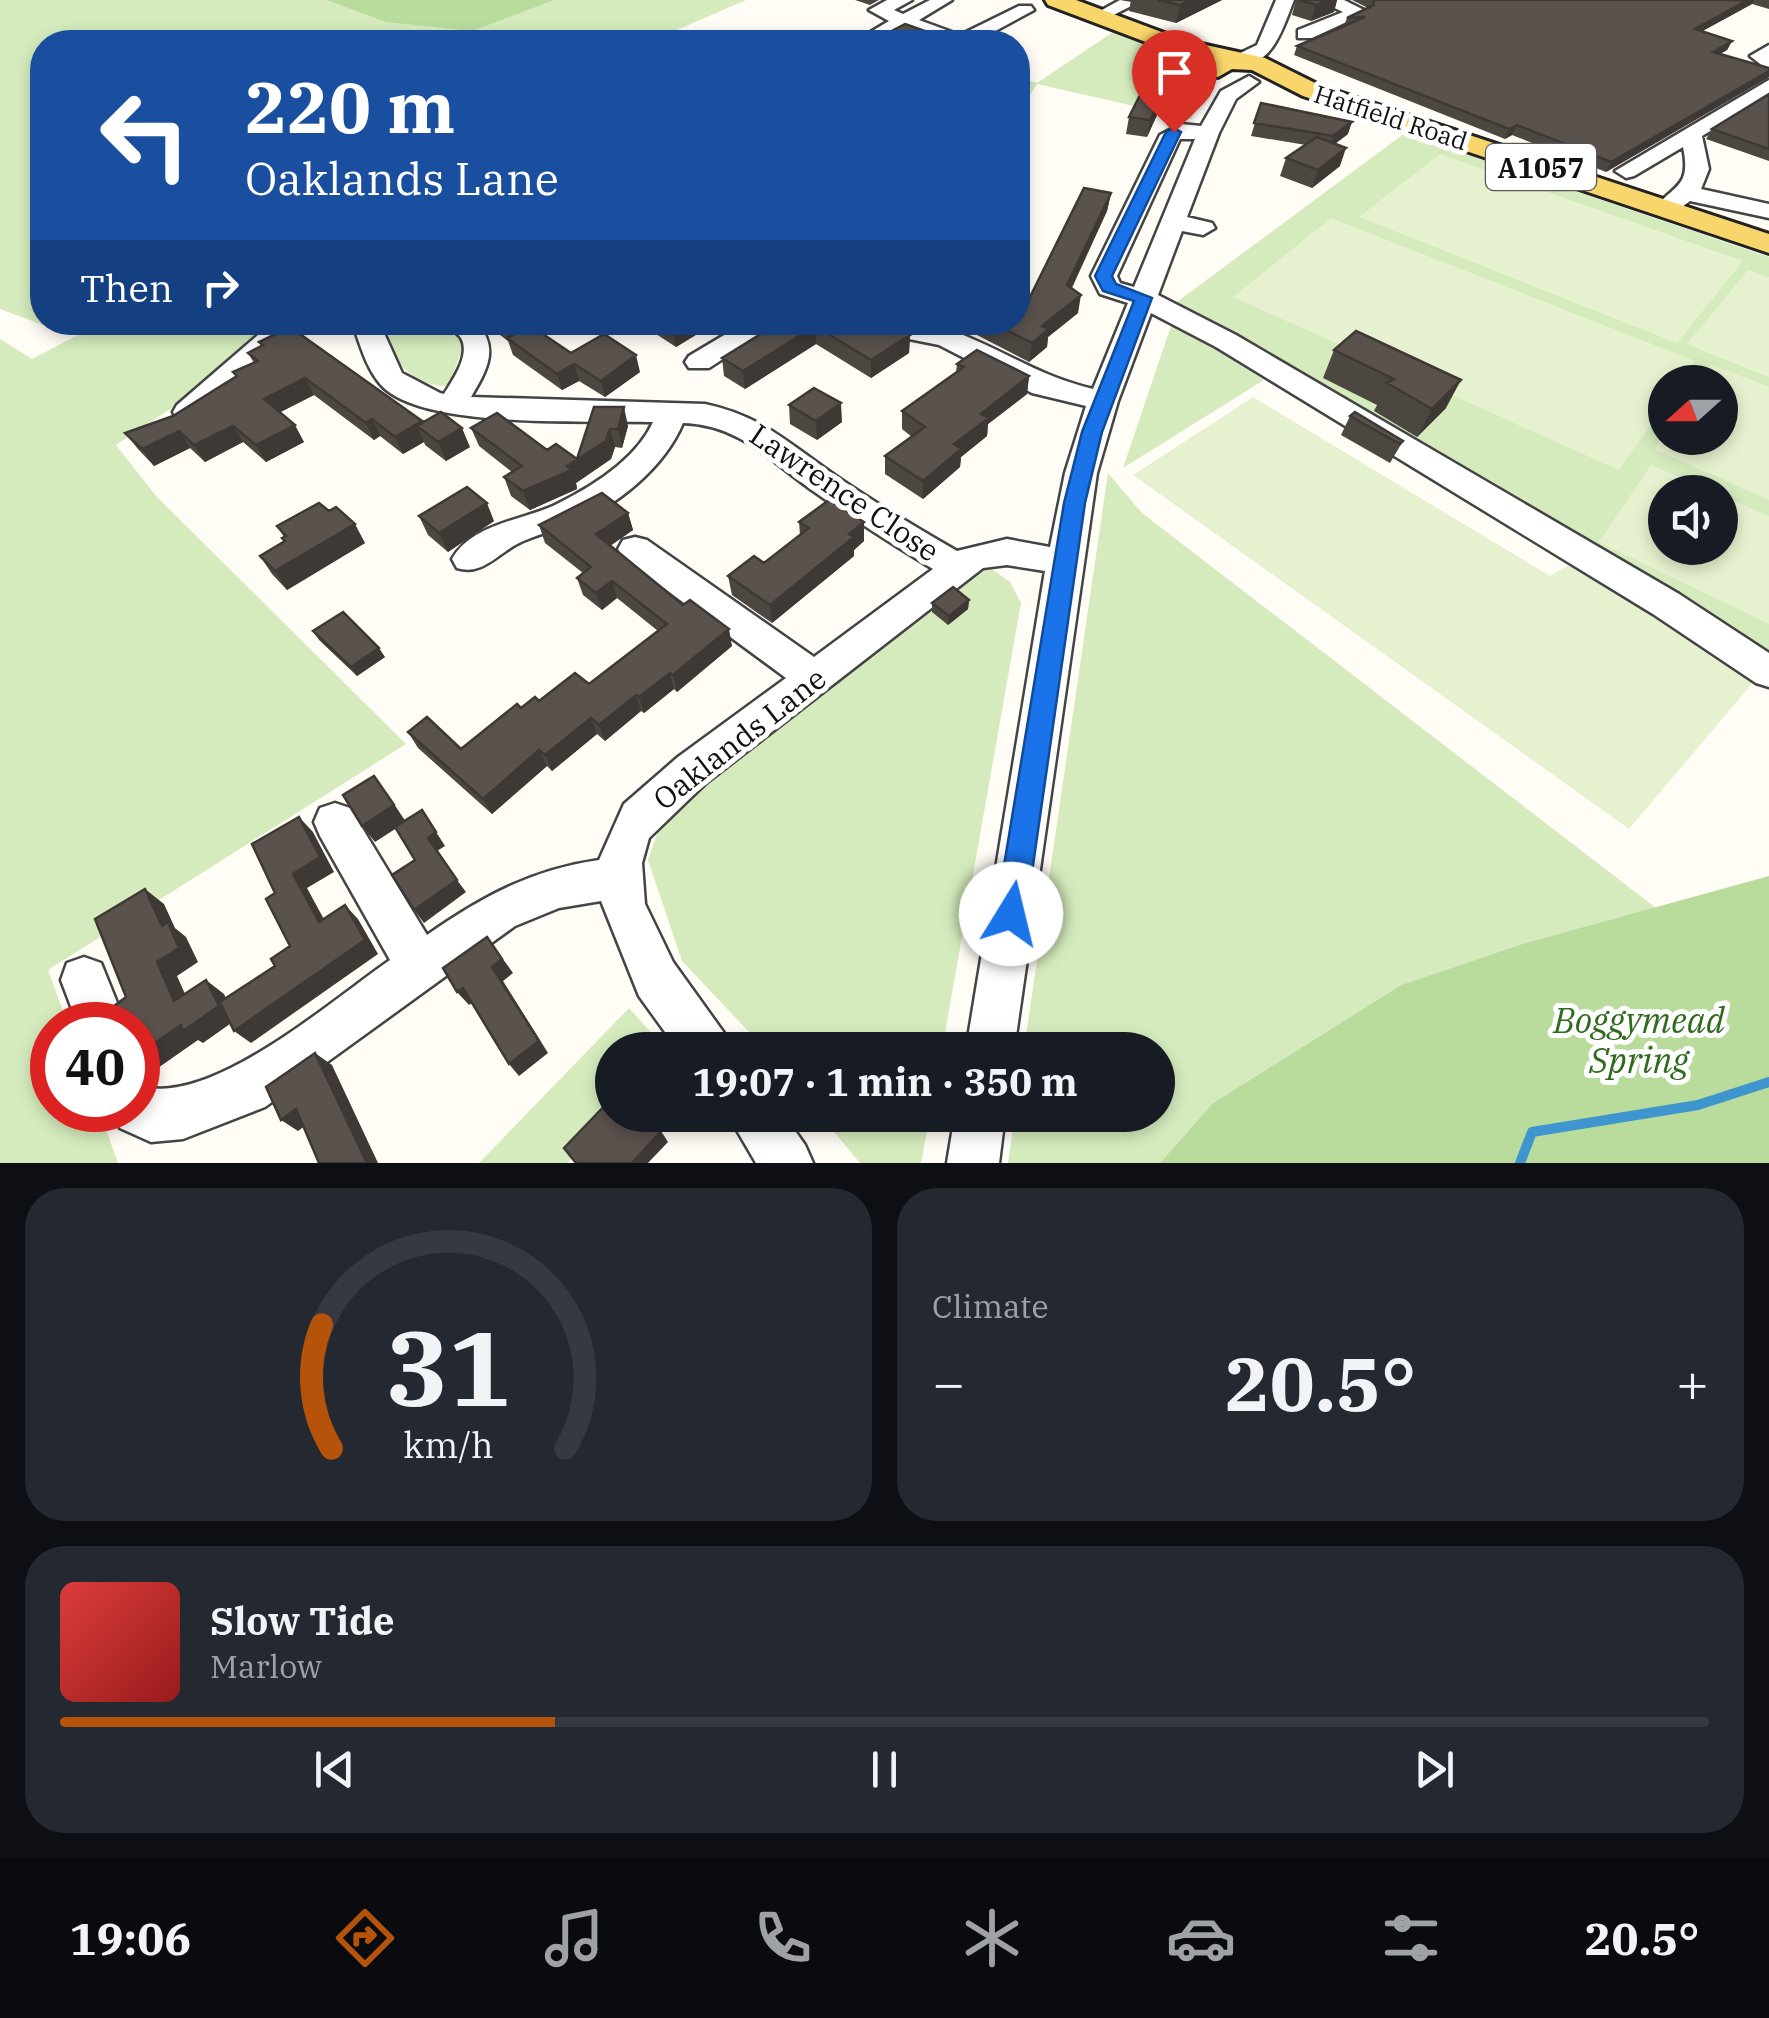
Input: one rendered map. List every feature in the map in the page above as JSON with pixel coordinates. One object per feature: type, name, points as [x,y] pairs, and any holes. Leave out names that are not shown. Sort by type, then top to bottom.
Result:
[{"type":"main road","name":"Hatfield Road","points":[[1080,6],[1244,72],[1678,201],[1769,244]]},
{"type":"street","points":[[904,0],[878,10],[929,30]]},
{"type":"street","points":[[887,30],[944,0]]},
{"type":"street","points":[[986,30],[1026,10],[992,0]]},
{"type":"street","points":[[993,1032],[1064,562],[1082,474],[1104,402],[1144,298],[1188,225],[1208,133],[1285,0]]},
{"type":"street","points":[[1305,34],[1359,12],[1327,0]]},
{"type":"street","points":[[1080,6],[1128,3]]},
{"type":"street","points":[[1769,50],[1760,56],[1769,65]]},
{"type":"street","points":[[1626,171],[1769,86]]},
{"type":"street","points":[[1208,133],[1181,131],[1172,135],[1104,276],[1109,288],[1144,298],[1226,342],[1666,604],[1769,672]]},
{"type":"street","points":[[1678,201],[1698,172],[1690,134]]},
{"type":"street","points":[[1726,199],[1758,177]]},
{"type":"street","points":[[1678,201],[1726,199],[1769,211]]},
{"type":"street","points":[[158,428],[212,396],[273,335]]},
{"type":"street","name":"Lawrence Close","points":[[369,335],[376,360],[392,380],[414,394],[451,406],[705,414],[754,427],[822,482],[958,568]]},
{"type":"street","points":[[451,406],[476,363],[478,342],[474,335]]},
{"type":"street","points":[[699,362],[744,335]]},
{"type":"street","points":[[932,335],[948,338],[1042,386],[1104,402]]},
{"type":"street","points":[[469,559],[508,534],[600,496],[658,448],[672,413]]},
{"type":"street","points":[[635,549],[815,678]]},
{"type":"street","name":"Oaklands Lane","points":[[694,1032],[656,979],[623,905],[620,877],[624,846],[639,818],[692,770],[974,557],[998,552],[1064,562]]},
{"type":"street","points":[[335,822],[419,965]]},
{"type":"street","points":[[160,1116],[183,1114],[246,1089],[419,965],[526,897],[558,887],[620,877]]},
{"type":"street","points":[[84,980],[93,1002]]},
{"type":"street","points":[[765,1132],[787,1163]]},
{"type":"street","points":[[973,1163],[978,1132]]},
{"type":"green space","points":[[0,0],[746,0],[677,30],[30,30],[30,320],[0,309]]},
{"type":"green space","points":[[327,0],[554,0],[475,30],[386,22]]},
{"type":"green space","points":[[1113,32],[1186,61],[1205,73],[1209,87],[1191,119],[1037,84],[1030,95],[1030,80],[1037,83]]},
{"type":"green space","points":[[1405,133],[1769,257],[1769,660],[1170,307]]},
{"type":"green space","points":[[1440,154],[1743,261],[1677,343],[1359,217]]},
{"type":"green space","points":[[1331,218],[1695,361],[1692,365],[1648,365],[1648,428],[1619,470],[1233,297]]},
{"type":"green space","points":[[1748,270],[1769,277],[1769,377],[1687,344]]},
{"type":"green space","points":[[1172,323],[1264,380],[1123,468]]},
{"type":"green space","points":[[78,335],[268,335],[202,388],[116,445],[156,496],[406,744],[48,970],[60,1002],[30,1002],[30,1132],[107,1132],[118,1163],[0,1163],[0,339],[32,359]]},
{"type":"green space","points":[[385,335],[453,335],[468,349],[461,353],[452,376],[458,381],[451,386],[424,382],[414,376],[390,348]]},
{"type":"green space","points":[[1738,375],[1769,387],[1769,500],[1738,486],[1738,475],[1713,475],[1668,455],[1738,455]]},
{"type":"green space","points":[[1253,397],[1550,576],[1576,561],[1762,672],[1629,829],[1133,475]]},
{"type":"green space","points":[[1651,465],[1675,475],[1648,475],[1648,565],[1738,565],[1738,503],[1769,516],[1769,624],[1599,542]]},
{"type":"green space","points":[[1108,473],[1142,513],[1656,908],[1522,944],[1401,985],[1213,1103],[1160,1163],[1008,1163],[1013,1132],[1175,1132],[1175,1032],[1027,1032]]},
{"type":"green space","points":[[987,566],[1010,582],[1021,603],[945,1032],[749,1032],[682,961],[648,860],[666,808]]},
{"type":"green space","name":"Boggymead Spring","points":[[1769,876],[1769,1163],[1160,1163],[1213,1103],[1401,985],[1522,944]]},
{"type":"green space","points":[[629,1008],[651,1032],[606,1032]]},
{"type":"green space","points":[[595,1043],[595,1132],[568,1163],[479,1163]]},
{"type":"green space","points":[[834,1132],[927,1132],[921,1163],[860,1163]]},
{"type":"building","points":[[1158,0],[1191,0],[1180,5]]},
{"type":"building","points":[[1299,0],[1328,0],[1316,5]]},
{"type":"building","points":[[1373,0],[1748,0],[1695,29],[1732,41],[1713,52],[1769,71],[1611,162],[1517,125],[1509,129],[1297,46],[1365,17],[1347,18],[1374,5]]},
{"type":"building","points":[[905,24],[922,30],[893,30]]},
{"type":"building","points":[[1769,94],[1769,149],[1712,129]]},
{"type":"building","points":[[1140,95],[1161,98],[1150,120],[1129,117]]},
{"type":"building","points":[[1261,103],[1352,122],[1333,136],[1254,123]]},
{"type":"building","points":[[1317,137],[1346,148],[1318,170],[1286,158]]},
{"type":"building","points":[[1084,188],[1111,193],[1067,285],[1081,295],[1042,326],[1049,329],[1032,343],[1016,335],[1030,335],[1030,297]]},
{"type":"building","points":[[1356,331],[1461,380],[1432,409],[1387,383],[1394,379],[1334,350]]},
{"type":"building","points":[[273,335],[301,335],[422,421],[395,437],[372,419],[366,423],[305,378],[264,399],[295,425],[256,445],[233,426],[194,445],[179,431],[142,449],[125,433],[173,416],[237,376],[233,372],[258,361],[248,353],[263,345],[259,342]]},
{"type":"building","points":[[544,335],[571,353],[606,335],[636,355],[601,381],[574,364],[557,374],[507,338]]},
{"type":"building","points":[[759,335],[801,335],[743,371],[722,358]]},
{"type":"building","points":[[830,335],[910,335],[871,360]]},
{"type":"building","points":[[977,350],[1029,376],[981,414],[989,418],[954,444],[961,449],[923,481],[885,456],[925,427],[902,411],[964,367],[957,364]]},
{"type":"building","points":[[814,388],[841,403],[816,421],[789,405]]},
{"type":"building","points":[[594,407],[624,407],[618,429],[610,429],[606,441],[567,466],[572,470],[523,491],[504,477],[522,466],[471,428],[497,413],[547,450],[556,444],[577,459]]},
{"type":"building","points":[[441,412],[462,428],[438,442],[417,426]]},
{"type":"building","points":[[1355,412],[1403,441],[1400,444],[1350,416]]},
{"type":"building","points":[[467,487],[487,503],[439,533],[419,516]]},
{"type":"building","points":[[602,493],[628,513],[596,534],[683,605],[690,600],[729,629],[673,675],[670,673],[639,697],[636,695],[599,725],[591,718],[545,755],[539,750],[483,799],[408,732],[427,717],[461,749],[517,704],[521,708],[535,697],[539,701],[575,673],[589,684],[667,624],[612,581],[596,593],[577,578],[591,567],[539,525]]},
{"type":"building","points":[[829,500],[864,522],[849,534],[854,537],[770,605],[728,576],[754,556],[764,563],[809,528],[799,522]]},
{"type":"building","points":[[319,503],[329,511],[336,507],[355,524],[275,571],[260,556],[285,541],[282,538],[286,536],[277,526]]},
{"type":"building","points":[[953,587],[969,600],[949,616],[932,603]]},
{"type":"building","points":[[343,612],[379,648],[351,667],[313,631]]},
{"type":"building","points":[[374,776],[394,805],[362,826],[343,795]]},
{"type":"building","points":[[422,810],[436,832],[428,838],[457,880],[414,910],[392,875],[415,860],[395,827]]},
{"type":"building","points":[[299,817],[320,857],[293,874],[319,922],[345,905],[365,940],[234,1031],[220,1002],[275,966],[271,959],[290,946],[266,899],[275,893],[252,844]]},
{"type":"building","points":[[145,889],[162,926],[168,922],[179,948],[157,962],[174,1001],[206,980],[219,1006],[183,1031],[181,1025],[160,1040],[160,1002],[119,1002],[126,997],[95,919]]},
{"type":"building","points":[[487,937],[502,959],[492,967],[539,1041],[509,1064],[463,988],[457,992],[443,968]]},
{"type":"building","points":[[315,1053],[367,1163],[319,1163],[296,1109],[281,1120],[266,1087]]},
{"type":"building","points":[[595,1116],[595,1132],[660,1132],[632,1163],[576,1163],[564,1148]]},
{"type":"waterway","points":[[1520,1163],[1532,1132],[1698,1105],[1769,1082]]},
{"type":"route","points":[[1011,914],[1075,503],[1092,432],[1144,298],[1109,288],[1104,276],[1174,132]]}]
